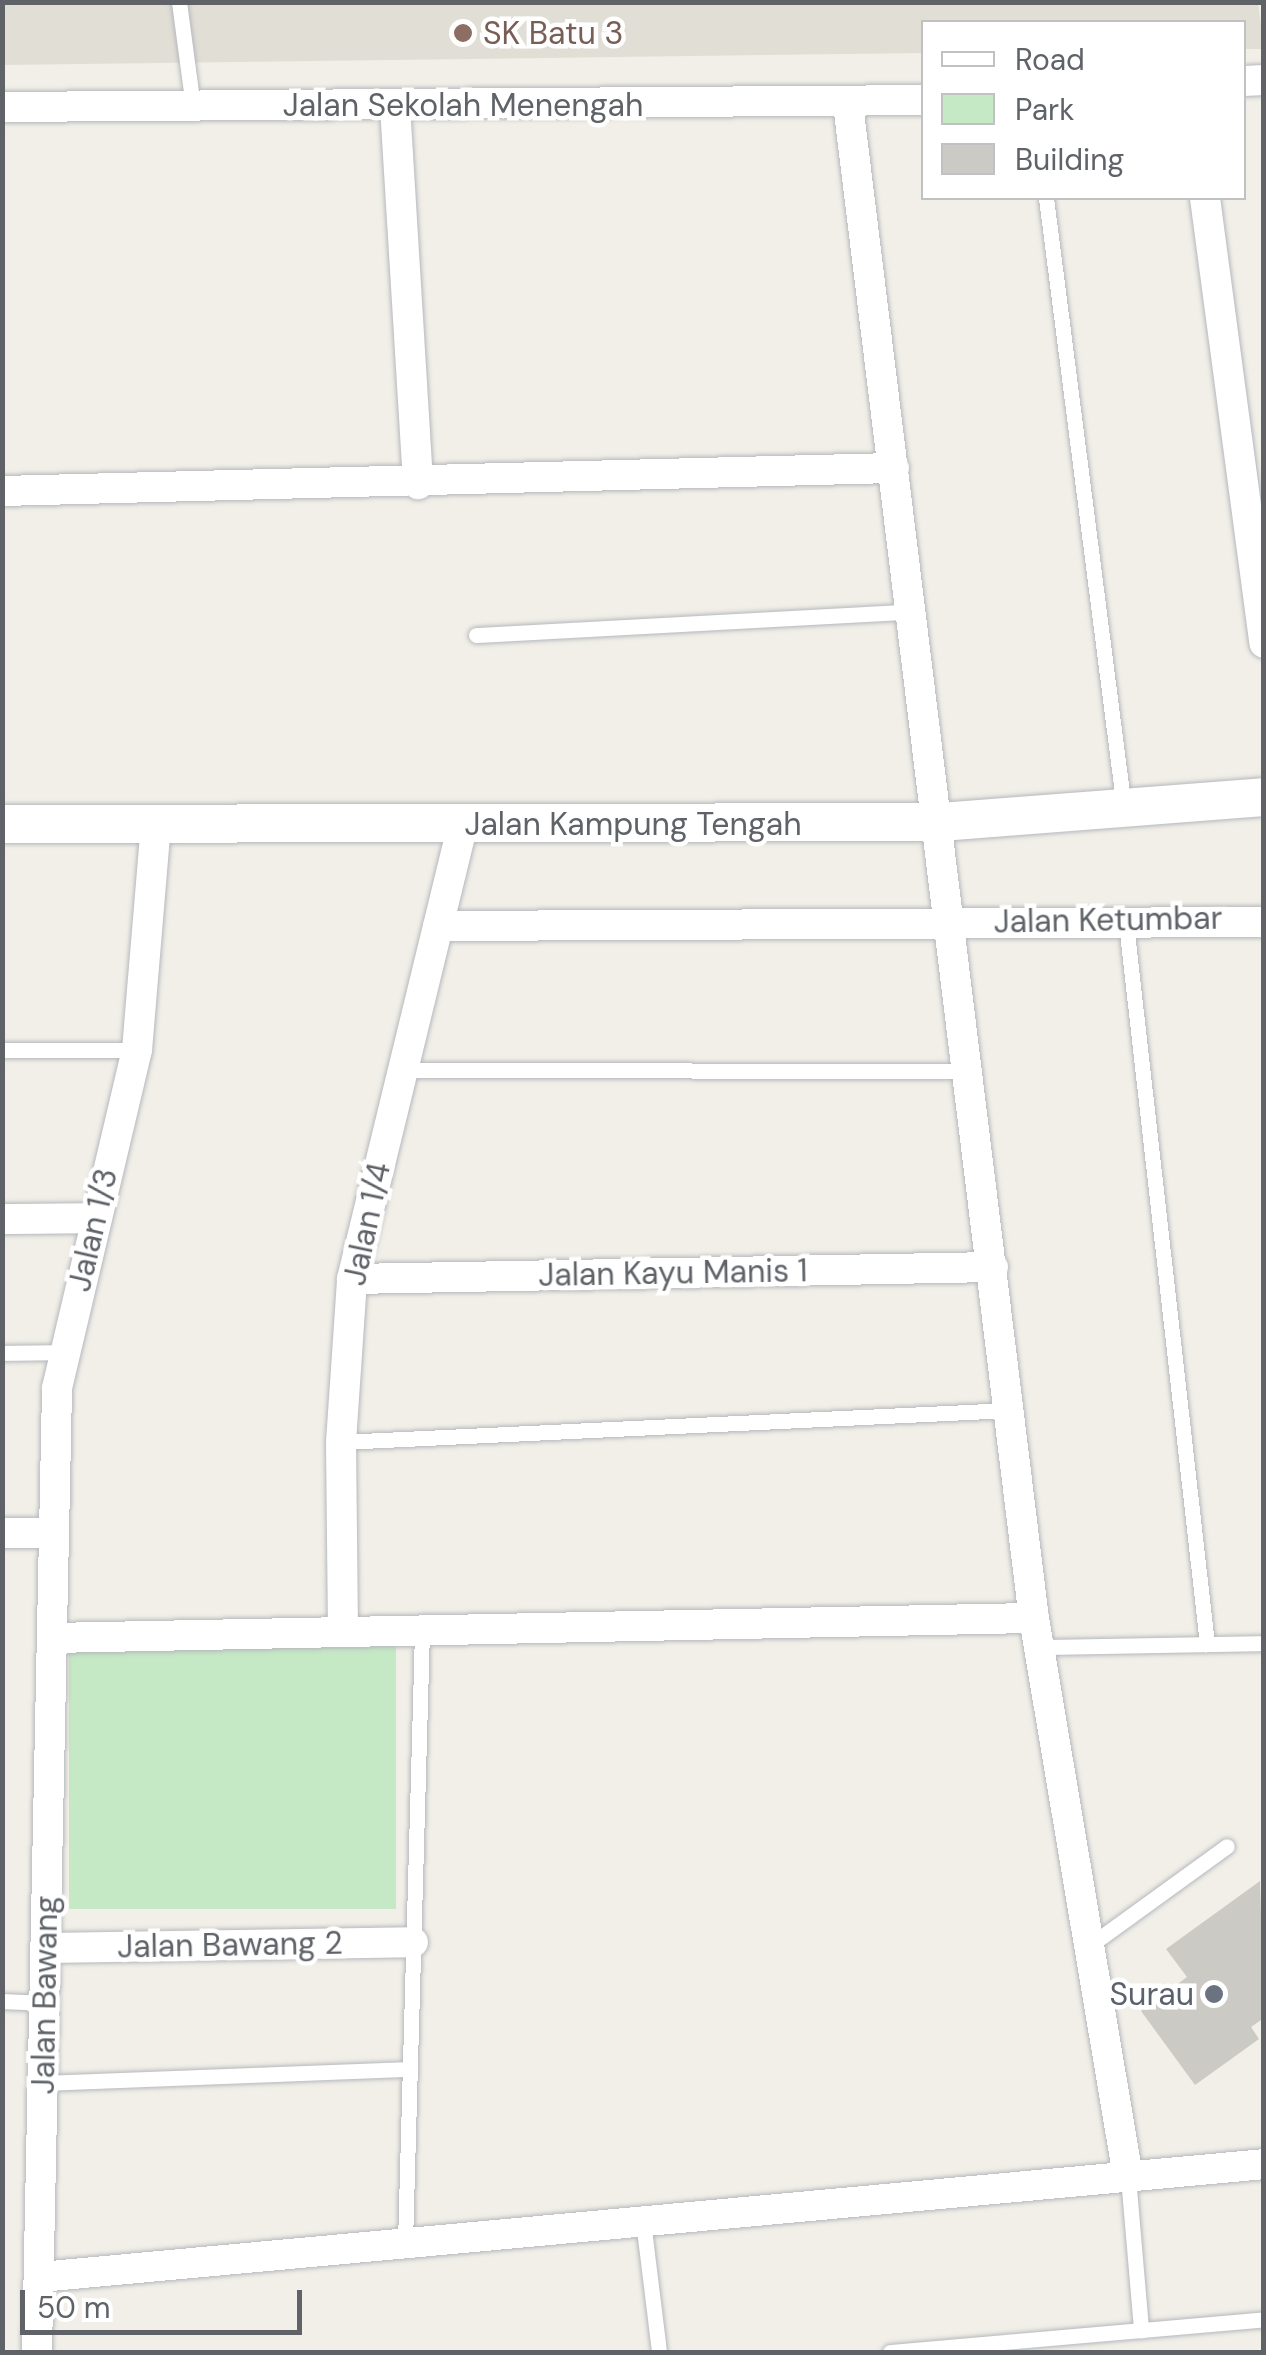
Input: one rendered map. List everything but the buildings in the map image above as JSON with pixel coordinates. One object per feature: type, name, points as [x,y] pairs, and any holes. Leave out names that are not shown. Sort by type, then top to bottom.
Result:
[{"type":"street","name":"Jalan Sekolah Menengah","points":[[2,108],[848,104],[921,100]]},
{"type":"street","points":[[848,104],[940,822],[1037,1633],[1128,2176]]},
{"type":"street","points":[[395,106],[418,484]]},
{"type":"street","points":[[1205,200],[1264,643]]},
{"type":"street","points":[[2,491],[418,484],[894,468]]},
{"type":"street","name":"Jalan Kampung Tengah","points":[[2,824],[940,822],[1264,798]]},
{"type":"street","name":"Jalan 1/3","points":[[52,1638],[65,1352],[137,1050],[156,824]]},
{"type":"street","name":"Jalan 1/4","points":[[343,1632],[341,1442],[352,1279],[463,825]]},
{"type":"street","name":"Jalan Ketumbar","points":[[438,926],[1264,922]]},
{"type":"street","points":[[2,1219],[94,1218]]},
{"type":"street","name":"Jalan Kayu Manis 1","points":[[352,1279],[993,1266]]},
{"type":"street","points":[[2,1533],[54,1533]]},
{"type":"street","points":[[52,1638],[422,1630],[1037,1633]]},
{"type":"street","name":"Jalan Bawang","points":[[37,2352],[52,1638]]},
{"type":"street","name":"Jalan Bawang 2","points":[[46,1948],[413,1942]]},
{"type":"street","points":[[40,2276],[1264,2164]]},
{"type":"lane","points":[[179,2],[193,107]]},
{"type":"lane","points":[[1046,200],[1124,811]]},
{"type":"lane","points":[[476,635],[913,610]]},
{"type":"lane","points":[[1126,924],[1207,1644]]},
{"type":"lane","points":[[2,1050],[137,1050]]},
{"type":"lane","points":[[403,1070],[969,1072]]},
{"type":"lane","points":[[2,1353],[65,1352]]},
{"type":"lane","points":[[341,1442],[1010,1410]]},
{"type":"lane","points":[[405,2243],[422,1630]]},
{"type":"lane","points":[[1037,1633],[1207,1644],[1264,1643]]},
{"type":"lane","points":[[1089,1946],[1227,1846]]},
{"type":"lane","points":[[2,2002],[46,2002]]},
{"type":"lane","points":[[43,2084],[410,2069]]},
{"type":"lane","points":[[1128,2176],[1141,2330]]},
{"type":"lane","points":[[643,2221],[659,2352]]},
{"type":"lane","points":[[890,2352],[1264,2320]]},
{"type":"shaded area","name":"SK Batu 3","points":[[1258,2],[1264,49],[1246,49],[1246,20],[921,20],[921,53],[3,65],[2,3]]},
{"type":"green space","points":[[69,1644],[396,1644],[396,1909],[69,1909]]},
{"type":"place","name":"SK Batu 3","points":[[463,33]]},
{"type":"place","name":"Surau","points":[[1214,1994]]}]
